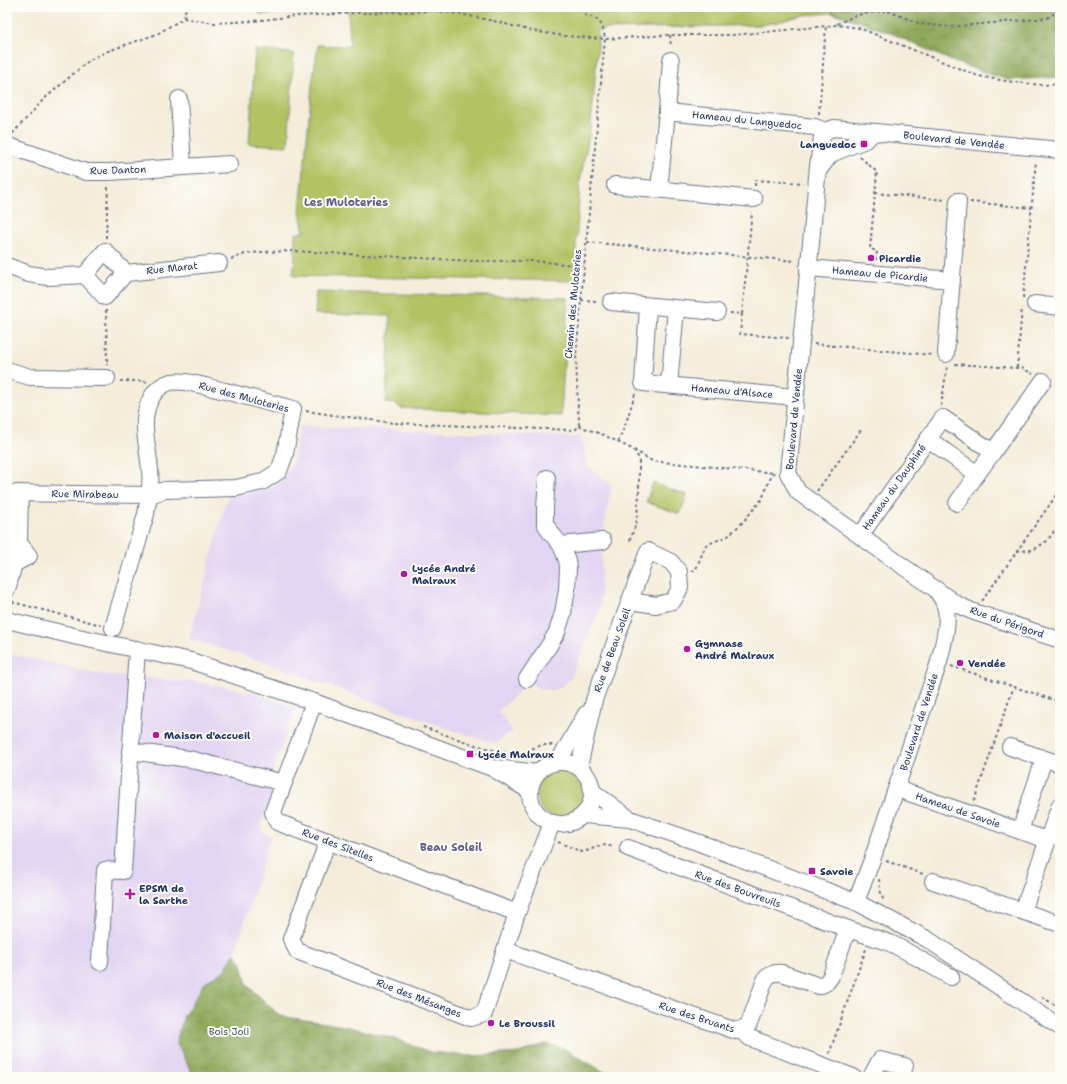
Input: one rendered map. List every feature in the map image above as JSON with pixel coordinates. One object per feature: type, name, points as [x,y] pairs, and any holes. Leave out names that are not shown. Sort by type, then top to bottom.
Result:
[{"type":"street","points":[[659,189],[671,60]]},
{"type":"street","points":[[179,99],[183,167]]},
{"type":"street","name":"Hameau du Languedoc","points":[[667,112],[815,127],[826,131]]},
{"type":"street","name":"Boulevard de Vendée","points":[[856,902],[874,857],[939,662],[945,638],[947,620],[944,604],[935,588],[810,501],[798,492],[780,473],[795,397],[822,137],[826,131],[834,128],[1060,150]]},
{"type":"street","points":[[817,179],[831,154],[865,140],[875,132]]},
{"type":"street","name":"Rue Danton","points":[[10,143],[86,172],[109,172],[230,164]]},
{"type":"street","points":[[616,185],[754,199]]},
{"type":"street","points":[[947,358],[958,201]]},
{"type":"street","points":[[7,266],[30,274],[48,277],[85,275],[105,251],[126,273],[105,297],[85,275]]},
{"type":"street","name":"Rue Marat","points":[[126,273],[218,263]]},
{"type":"street","name":"Hameau de Picardie","points":[[809,265],[875,274],[952,280]]},
{"type":"street","points":[[611,302],[717,312]]},
{"type":"street","points":[[1035,304],[1060,307]]},
{"type":"street","points":[[643,383],[648,306]]},
{"type":"street","points":[[669,386],[676,309]]},
{"type":"street","points":[[7,370],[30,377],[107,378]]},
{"type":"street","points":[[957,503],[1044,381]]},
{"type":"street","name":"Rue des Muloteries","points":[[149,495],[165,490],[236,488],[262,482],[279,471],[285,454],[293,409],[196,384],[171,382],[158,389]]},
{"type":"street","name":"Hameau d'Alsace","points":[[643,383],[795,397]]},
{"type":"street","points":[[113,628],[146,514],[151,473],[145,430],[145,418],[146,408],[158,389]]},
{"type":"street","points":[[942,418],[993,452]]},
{"type":"street","name":"Hameau du Dauphiné","points":[[860,536],[942,418]]},
{"type":"street","name":"Hameau du Dauphiné","points":[[928,439],[977,474]]},
{"type":"street","points":[[527,679],[557,632],[563,613],[567,589],[567,560],[561,545],[550,532],[545,523],[547,478]]},
{"type":"street","name":"Rue Mirabeau","points":[[7,590],[12,553],[14,493],[149,495]]},
{"type":"street","points":[[561,545],[603,541]]},
{"type":"street","name":"Rue de Beau Soleil","points":[[579,767],[594,700],[630,600],[648,551],[671,562],[679,572],[680,588],[673,601],[656,605],[630,600]]},
{"type":"street","name":"Rue du Périgord","points":[[935,588],[958,604],[974,612],[1060,640]]},
{"type":"street","points":[[7,620],[191,661],[314,702],[492,768],[530,791]]},
{"type":"street","points":[[100,962],[105,870],[123,871],[136,649]]},
{"type":"street","name":"Rue de Beau Soleil","points":[[558,762],[594,700]]},
{"type":"street","name":"Rue des Sitelles","points":[[314,702],[274,812],[277,822],[517,914]]},
{"type":"street","points":[[1010,747],[1060,764]]},
{"type":"street","points":[[130,751],[189,759],[284,783]]},
{"type":"street","points":[[1020,831],[1044,758]]},
{"type":"street","points":[[558,762],[566,762],[579,767],[589,779],[593,792],[590,806],[584,815],[578,820],[568,824],[552,823],[544,820],[536,811],[531,799],[530,791],[537,773],[550,764],[558,762]]},
{"type":"street","points":[[492,768],[537,773]]},
{"type":"street","name":"Hameau de Savoie","points":[[897,789],[1047,840]]},
{"type":"street","points":[[593,792],[630,819]]},
{"type":"street","points":[[1023,911],[1060,805]]},
{"type":"street","points":[[584,815],[630,819],[697,842],[856,902],[927,939],[1060,1027]]},
{"type":"street","name":"Rue des Mésanges","points":[[328,841],[291,939],[297,951],[471,1018],[484,1014],[517,914],[552,823]]},
{"type":"street","name":"Rue des Bouvreuils","points":[[628,848],[890,943],[951,977]]},
{"type":"street","points":[[933,881],[1060,924]]},
{"type":"street","name":"Rue des Bruants","points":[[505,950],[736,1031],[745,1028],[749,1024],[765,980],[772,973],[782,973],[819,986],[824,985],[831,976],[848,929]]},
{"type":"street","points":[[740,1030],[750,1038],[854,1077]]},
{"type":"street","points":[[871,1077],[880,1060],[905,1066],[901,1077]]},
{"type":"path","points":[[184,18],[186,7]]},
{"type":"path","points":[[868,7],[876,12]]},
{"type":"path","points":[[837,25],[856,15],[888,11],[903,7]]},
{"type":"path","points":[[888,11],[921,24],[949,27],[1048,18],[1060,10]]},
{"type":"path","points":[[10,143],[43,100],[90,60],[108,51],[157,34],[184,18],[214,23],[253,21],[296,16],[436,11],[494,21],[532,31],[605,40],[670,35],[733,35],[837,25],[859,28],[978,76],[1006,82],[1041,85],[1060,84]]},
{"type":"path","points":[[581,14],[596,19],[601,23],[605,40]]},
{"type":"path","points":[[826,26],[818,117],[819,124],[826,131]]},
{"type":"path","name":"Chemin des Muloteries","points":[[579,426],[580,419],[578,410],[576,355],[605,40]]},
{"type":"path","points":[[849,146],[877,172],[870,249],[876,251],[875,274]]},
{"type":"path","points":[[1017,368],[1037,148]]},
{"type":"path","points":[[105,251],[109,172]]},
{"type":"path","points":[[817,179],[755,180],[740,334],[1022,368],[1044,381]]},
{"type":"path","points":[[875,193],[1032,208]]},
{"type":"path","points":[[586,242],[748,256],[809,265]]},
{"type":"path","points":[[218,263],[245,254],[293,251],[474,261],[535,261],[584,266]]},
{"type":"path","points":[[105,297],[107,378],[110,380],[148,382],[158,389]]},
{"type":"path","points":[[581,300],[611,302]]},
{"type":"path","points":[[717,312],[742,314]]},
{"type":"path","points":[[942,418],[941,408],[947,358]]},
{"type":"path","points":[[618,442],[626,423],[634,395],[643,383]]},
{"type":"path","points":[[293,409],[395,423],[570,430],[576,429],[579,426],[604,435],[652,461],[780,473],[762,499],[743,522],[728,536],[706,545],[694,571],[679,572]]},
{"type":"path","points":[[810,501],[861,430]]},
{"type":"path","points":[[629,543],[636,524],[639,496],[639,462],[634,450]]},
{"type":"path","points":[[974,612],[1060,490]]},
{"type":"path","points":[[1017,551],[1033,550],[1047,541],[1060,523]]},
{"type":"path","points":[[939,662],[1060,702]]},
{"type":"path","points":[[969,814],[1014,686]]},
{"type":"path","points":[[558,842],[582,852],[598,846],[628,848]]},
{"type":"path","points":[[874,857],[930,876],[933,881]]},
{"type":"path","points":[[825,1066],[870,936]]},
{"type":"shaded area","name":"Lycée André Malraux","points":[[300,426],[582,437],[587,466],[612,485],[605,519],[602,548],[600,608],[570,679],[561,687],[553,690],[541,690],[530,682],[498,711],[513,731],[496,743],[432,723],[278,667],[189,639],[228,495],[264,491],[279,483],[291,468]]},
{"type":"shaded area","name":"EPSM de la Sarthe","points":[[7,653],[100,674],[177,681],[193,681],[256,693],[296,708],[272,772],[279,775],[261,825],[262,832],[271,836],[235,953],[224,971],[205,982],[184,1016],[177,1041],[194,1077],[7,1077]]},
{"type":"green space","points":[[259,7],[337,7],[260,15]]},
{"type":"green space","points":[[348,7],[832,7],[832,13],[803,15],[761,25],[607,29],[597,31],[598,46],[591,125],[580,181],[574,281],[293,276],[295,234],[304,232],[300,212],[312,85],[318,45],[350,46]]},
{"type":"green space","points":[[832,7],[1060,7],[1060,77],[1008,80],[954,62],[893,34],[832,13]]},
{"type":"green space","points":[[255,50],[294,53],[288,146],[249,144]]},
{"type":"green space","points":[[316,292],[568,298],[561,416],[400,408],[397,404],[386,403],[390,316],[315,314]]},
{"type":"green space","points":[[653,483],[687,495],[680,514],[646,502]]},
{"type":"green space","points":[[556,768],[566,768],[579,775],[586,788],[586,798],[579,811],[566,818],[556,818],[547,814],[540,807],[536,798],[536,788],[540,779],[547,772]]},
{"type":"green space","name":"Bois Joli","points":[[235,953],[242,964],[247,985],[280,1016],[344,1026],[393,1038],[430,1052],[473,1056],[520,1053],[545,1044],[563,1048],[604,1072],[623,1077],[194,1077],[176,1042],[184,1016],[205,982],[224,971]]},
{"type":"place","name":"Languedoc","points":[[864,144]]},
{"type":"place","name":"Picardie","points":[[871,258]]},
{"type":"place","name":"Lycée André Malraux","points":[[404,574]]},
{"type":"place","name":"Gymnase André Malraux","points":[[687,649]]},
{"type":"place","name":"Vendée","points":[[960,663]]},
{"type":"place","name":"Maison d'accueil","points":[[156,735]]},
{"type":"place","name":"Lycée Malraux","points":[[470,754]]},
{"type":"place","name":"Savoie","points":[[812,871]]},
{"type":"place","name":"EPSM de la Sarthe","points":[[130,894]]},
{"type":"place","name":"Le Broussil","points":[[491,1023]]},
{"type":"district","name":"Les Muloteries","points":[[346,202]]},
{"type":"district","name":"Beau Soleil","points":[[451,847]]}]
